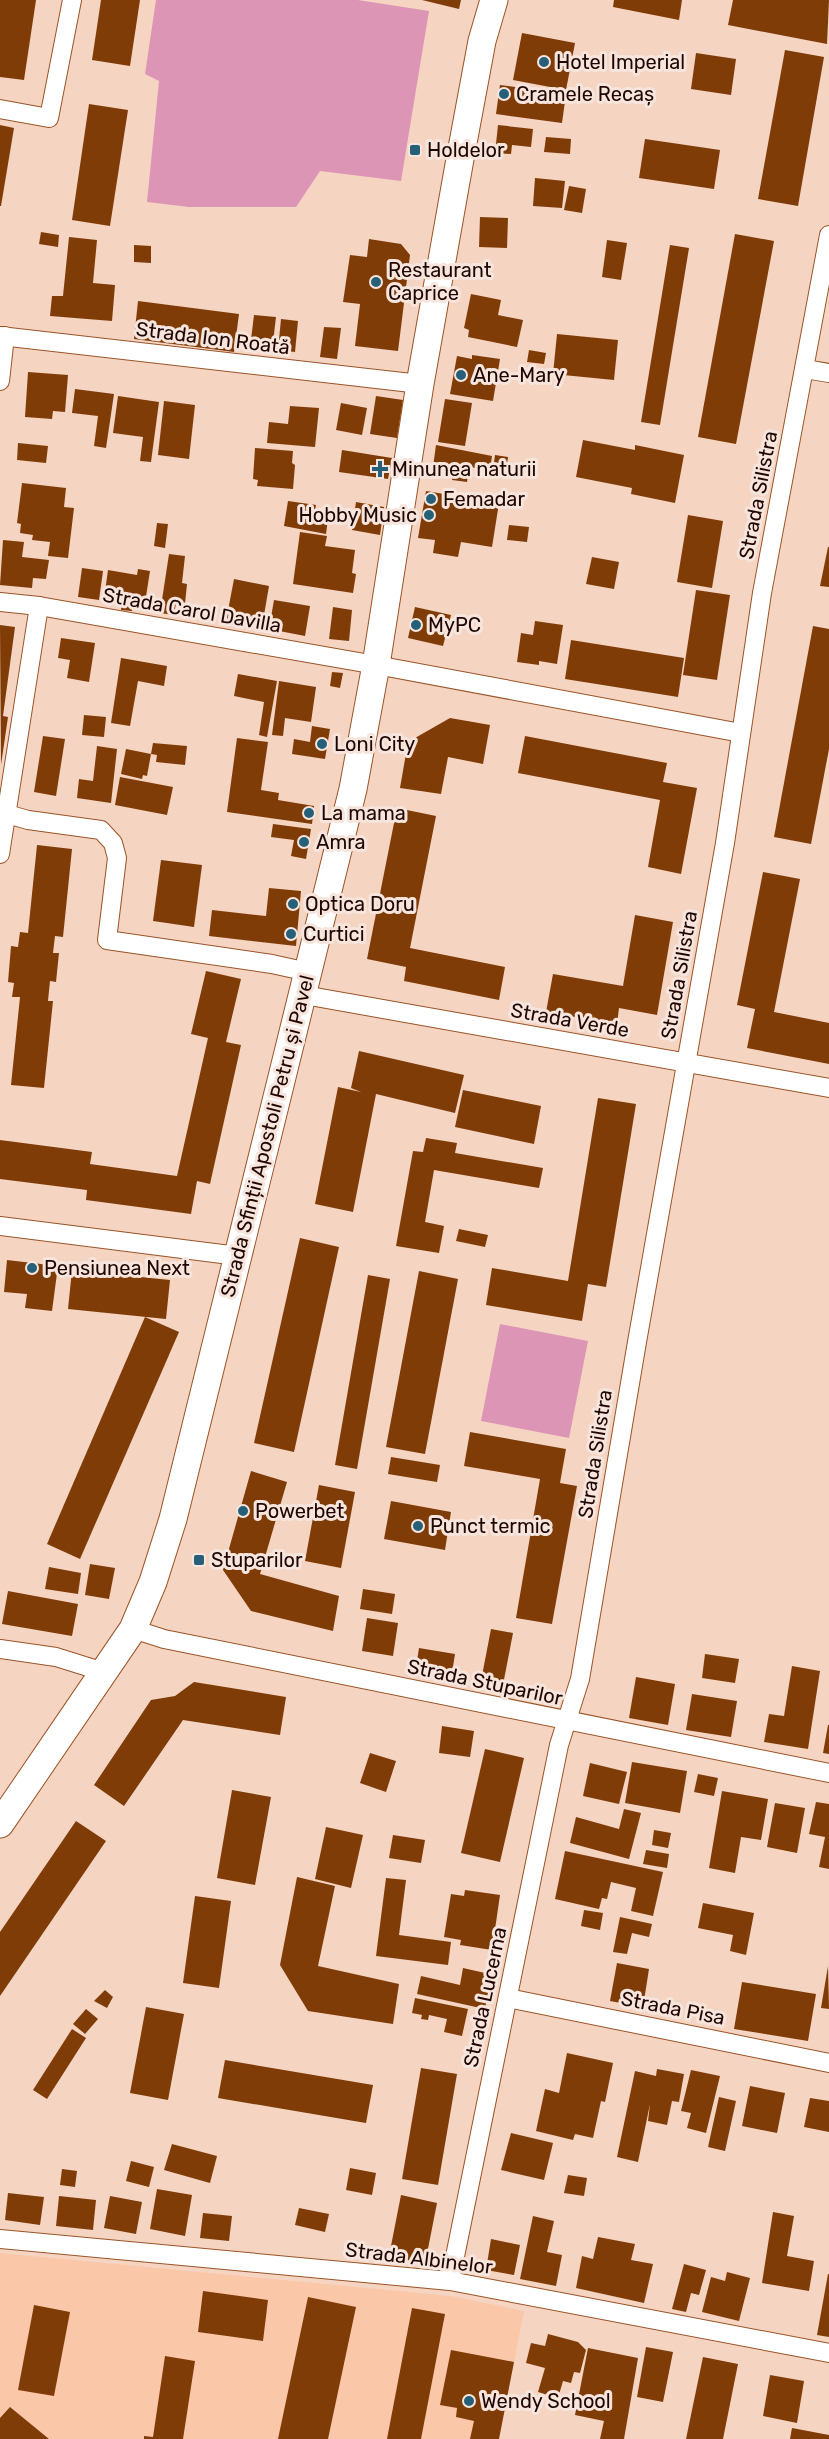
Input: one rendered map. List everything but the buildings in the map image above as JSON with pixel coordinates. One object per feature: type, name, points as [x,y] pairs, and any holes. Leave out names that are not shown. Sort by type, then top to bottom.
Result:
[{"type":"main road","name":"Strada Sfinții Apostoli Petru și Pavel","points":[[0,1824],[133,1629],[153,1582],[172,1519],[353,789],[376,665],[420,384],[489,6]]},
{"type":"street","points":[[0,109],[49,118],[72,0]]},
{"type":"street","name":"Strada Silistra","points":[[567,1722],[580,1679],[725,843],[762,593],[829,235]]},
{"type":"street","points":[[0,381],[3,336]]},
{"type":"street","name":"Strada Ion Roată","points":[[3,336],[420,384]]},
{"type":"street","points":[[804,369],[829,373]]},
{"type":"street","name":"Strada Carol Davilla","points":[[0,602],[39,606],[376,665],[741,734]]},
{"type":"street","points":[[0,855],[3,813],[39,606]]},
{"type":"street","name":"Strada Verde","points":[[3,813],[28,820],[101,830],[113,843],[117,858],[107,940],[272,964],[306,984],[686,1063],[829,1088]]},
{"type":"street","points":[[0,1226],[237,1256]]},
{"type":"street","name":"Strada Stuparilor","points":[[133,1629],[164,1639],[829,1773]]},
{"type":"street","points":[[0,1649],[56,1657],[104,1672]]},
{"type":"street","name":"Strada Lucerna","points":[[450,2281],[559,1745],[567,1722]]},
{"type":"street","name":"Strada Pisa","points":[[508,1998],[829,2063]]},
{"type":"street","name":"Strada Albinelor","points":[[0,2239],[450,2281],[829,2353]]},
{"type":"shaded area","points":[[156,0],[358,0],[429,11],[401,181],[320,171],[296,207],[189,207],[147,202],[159,81],[145,74]]},
{"type":"shaded area","points":[[500,1324],[588,1341],[569,1438],[481,1421]]},
{"type":"shaded area","points":[[0,2253],[451,2296],[524,2311],[499,2439],[0,2439]]},
{"type":"place","name":"Hotel Imperial","points":[[544,62]]},
{"type":"place","name":"Cramele Recaș","points":[[504,94]]},
{"type":"place","name":"Holdelor","points":[[415,150]]},
{"type":"place","name":"Restaurant Caprice","points":[[376,282]]},
{"type":"place","name":"Ane-Mary","points":[[461,375]]},
{"type":"place","name":"Minunea naturii","points":[[380,469]]},
{"type":"place","name":"Femadar","points":[[431,499]]},
{"type":"place","name":"Hobby Music","points":[[429,515]]},
{"type":"place","name":"MyPC","points":[[416,625]]},
{"type":"place","name":"Loni City","points":[[322,744]]},
{"type":"place","name":"La mama","points":[[309,813]]},
{"type":"place","name":"Amra","points":[[304,842]]},
{"type":"place","name":"Optica Doru","points":[[293,904]]},
{"type":"place","name":"Curtici","points":[[291,934]]},
{"type":"place","name":"Pensiunea Next","points":[[32,1268]]},
{"type":"place","name":"Powerbet","points":[[243,1511]]},
{"type":"place","name":"Punct termic","points":[[418,1526]]},
{"type":"place","name":"Stuparilor","points":[[199,1560]]},
{"type":"place","name":"Wendy School","points":[[469,2401]]}]
